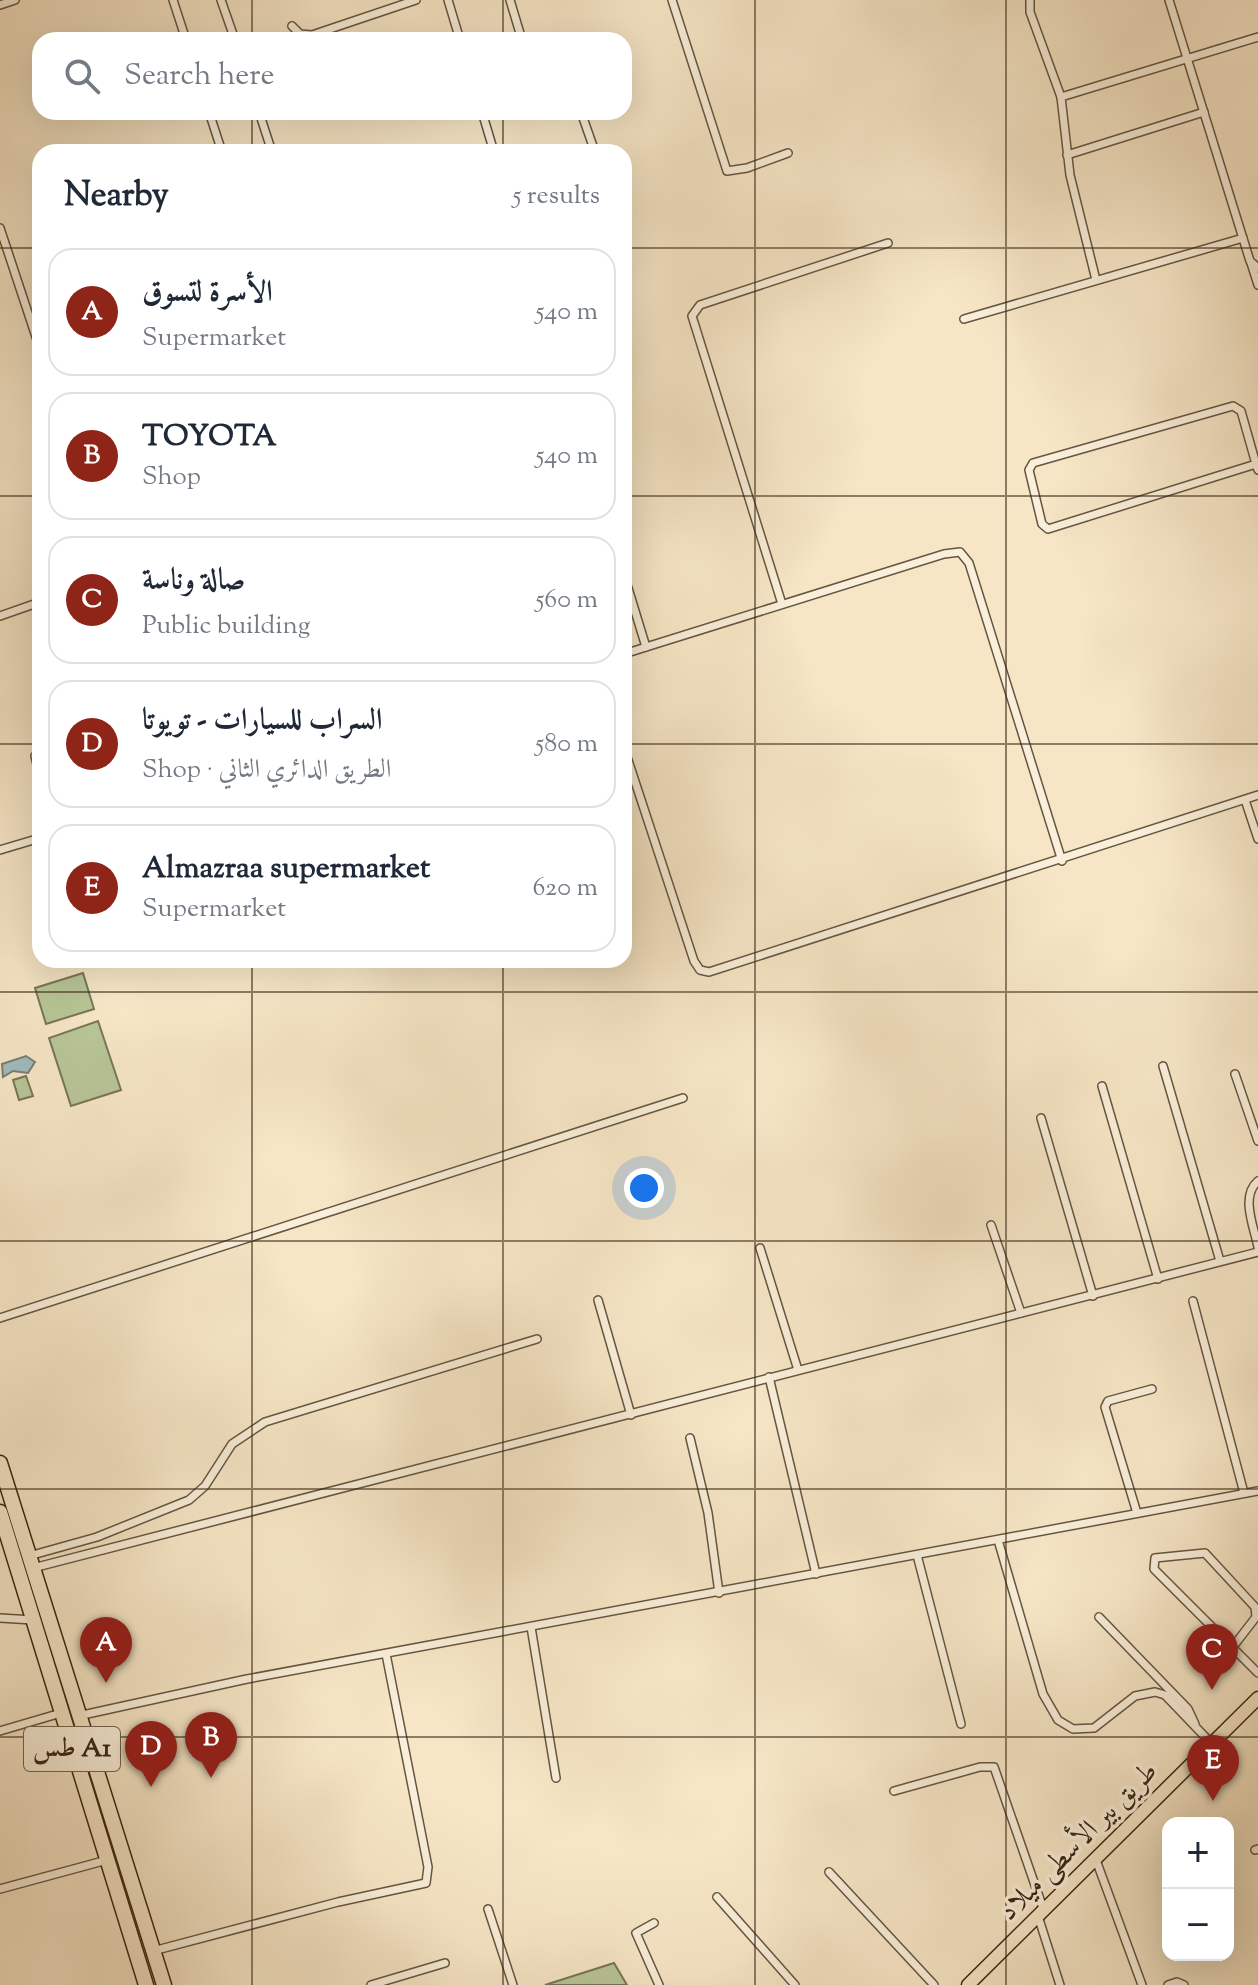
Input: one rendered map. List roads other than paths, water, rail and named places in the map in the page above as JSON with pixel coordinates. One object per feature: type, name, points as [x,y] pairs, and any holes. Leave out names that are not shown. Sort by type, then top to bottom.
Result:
[{"type":"highway","name":"طس A1","points":[[0,1463],[164,1985]]},
{"type":"highway","name":"طس A1","points":[[0,1512],[146,1985]]},
{"type":"main road","name":"طريق بير الأسطى ميلاد","points":[[968,1985],[1258,1698]]},
{"type":"street","points":[[0,5],[15,0]]},
{"type":"street","points":[[173,0],[183,32]]},
{"type":"street","points":[[221,0],[232,32]]},
{"type":"street","points":[[321,32],[416,0]]},
{"type":"street","points":[[448,0],[458,32]]},
{"type":"street","points":[[510,0],[520,32]]},
{"type":"street","points":[[672,0],[727,171],[747,168],[788,153]]},
{"type":"street","points":[[1030,0],[1030,12],[1061,97],[1067,155],[1096,280]]},
{"type":"street","points":[[1169,0],[1258,285]]},
{"type":"street","points":[[292,26],[298,32]]},
{"type":"street","points":[[1061,97],[1258,37]]},
{"type":"street","points":[[1067,155],[1204,112]]},
{"type":"street","points":[[212,120],[219,144]]},
{"type":"street","points":[[262,120],[269,144]]},
{"type":"street","points":[[484,120],[492,144]]},
{"type":"street","points":[[584,120],[592,144]]},
{"type":"street","points":[[0,228],[32,325]]},
{"type":"street","points":[[964,319],[1243,238]]},
{"type":"street","points":[[782,604],[692,316],[700,305],[888,243]]},
{"type":"street","points":[[1250,261],[1258,268]]},
{"type":"street","points":[[1233,406],[1241,411],[1257,465],[1048,529],[1042,524],[1029,470],[1033,463],[1233,406]]},
{"type":"street","points":[[632,651],[953,551],[965,557],[1062,861]]},
{"type":"street","points":[[632,601],[646,647]]},
{"type":"street","points":[[0,616],[32,605]]},
{"type":"street","points":[[632,772],[694,961],[700,970],[709,972],[1062,861],[1258,795]]},
{"type":"street","points":[[1245,800],[1258,839]]},
{"type":"street","points":[[0,850],[32,840]]},
{"type":"street","points":[[1163,1066],[1220,1261]]},
{"type":"street","points":[[1235,1074],[1258,1141]]},
{"type":"street","points":[[1102,1086],[1158,1279]]},
{"type":"street","points":[[0,1318],[683,1098]]},
{"type":"street","points":[[1041,1118],[1093,1296]]},
{"type":"street","points":[[31,1562],[631,1415],[1158,1279],[1258,1250],[1248,1198],[1251,1186],[1258,1181]]},
{"type":"street","points":[[991,1225],[1021,1313]]},
{"type":"street","points":[[760,1248],[798,1370]]},
{"type":"street","points":[[598,1300],[631,1415]]},
{"type":"street","points":[[1193,1301],[1244,1493]]},
{"type":"street","points":[[31,1562],[189,1500],[205,1486],[232,1444],[265,1422],[537,1339]]},
{"type":"street","points":[[769,1377],[816,1574]]},
{"type":"street","points":[[1137,1513],[1105,1407],[1108,1401],[1152,1389]]},
{"type":"street","points":[[690,1438],[708,1513],[719,1593]]},
{"type":"street","points":[[77,1716],[386,1654],[1258,1491]]},
{"type":"street","points":[[998,1540],[1043,1694],[1058,1720],[1073,1729],[1094,1728],[1127,1700],[1155,1692],[1165,1695],[1212,1744]]},
{"type":"street","points":[[1232,1648],[1256,1617],[1255,1607],[1211,1556],[1199,1552],[1155,1558],[1154,1569],[1232,1648],[1258,1673]]},
{"type":"street","points":[[917,1555],[961,1724]]},
{"type":"street","points":[[1099,1617],[1188,1709],[1195,1726]]},
{"type":"street","points":[[0,1618],[33,1620]]},
{"type":"street","points":[[531,1627],[556,1778]]},
{"type":"street","points":[[153,1951],[338,1902],[426,1883],[428,1867],[386,1654]]},
{"type":"street","points":[[0,1731],[61,1713]]},
{"type":"street","points":[[894,1791],[994,1767],[1060,1985]]},
{"type":"street","points":[[0,1889],[107,1860]]},
{"type":"street","points":[[1096,1860],[1142,1985]]},
{"type":"street","points":[[829,1872],[934,1985]]},
{"type":"street","points":[[717,1897],[795,1985]]},
{"type":"street","points":[[488,1909],[513,1985]]},
{"type":"street","points":[[654,1923],[636,1933],[659,1985]]},
{"type":"street","points":[[371,1985],[445,1963]]},
{"type":"street","points":[[1168,1985],[1177,1982],[1184,1985]]},
{"type":"water","points":[[26,1056],[35,1062],[28,1073],[13,1071],[3,1077],[2,1064]]},
{"type":"place","name":"الأسرة لتسوق","points":[[106,1683]]},
{"type":"place","name":"صالة وناسة","points":[[1212,1690]]},
{"type":"place","name":"TOYOTA","points":[[211,1778]]},
{"type":"place","name":"السراب للسيارات - تويوتا","points":[[151,1787]]},
{"type":"place","name":"Almazraa supermarket","points":[[1213,1801]]}]
